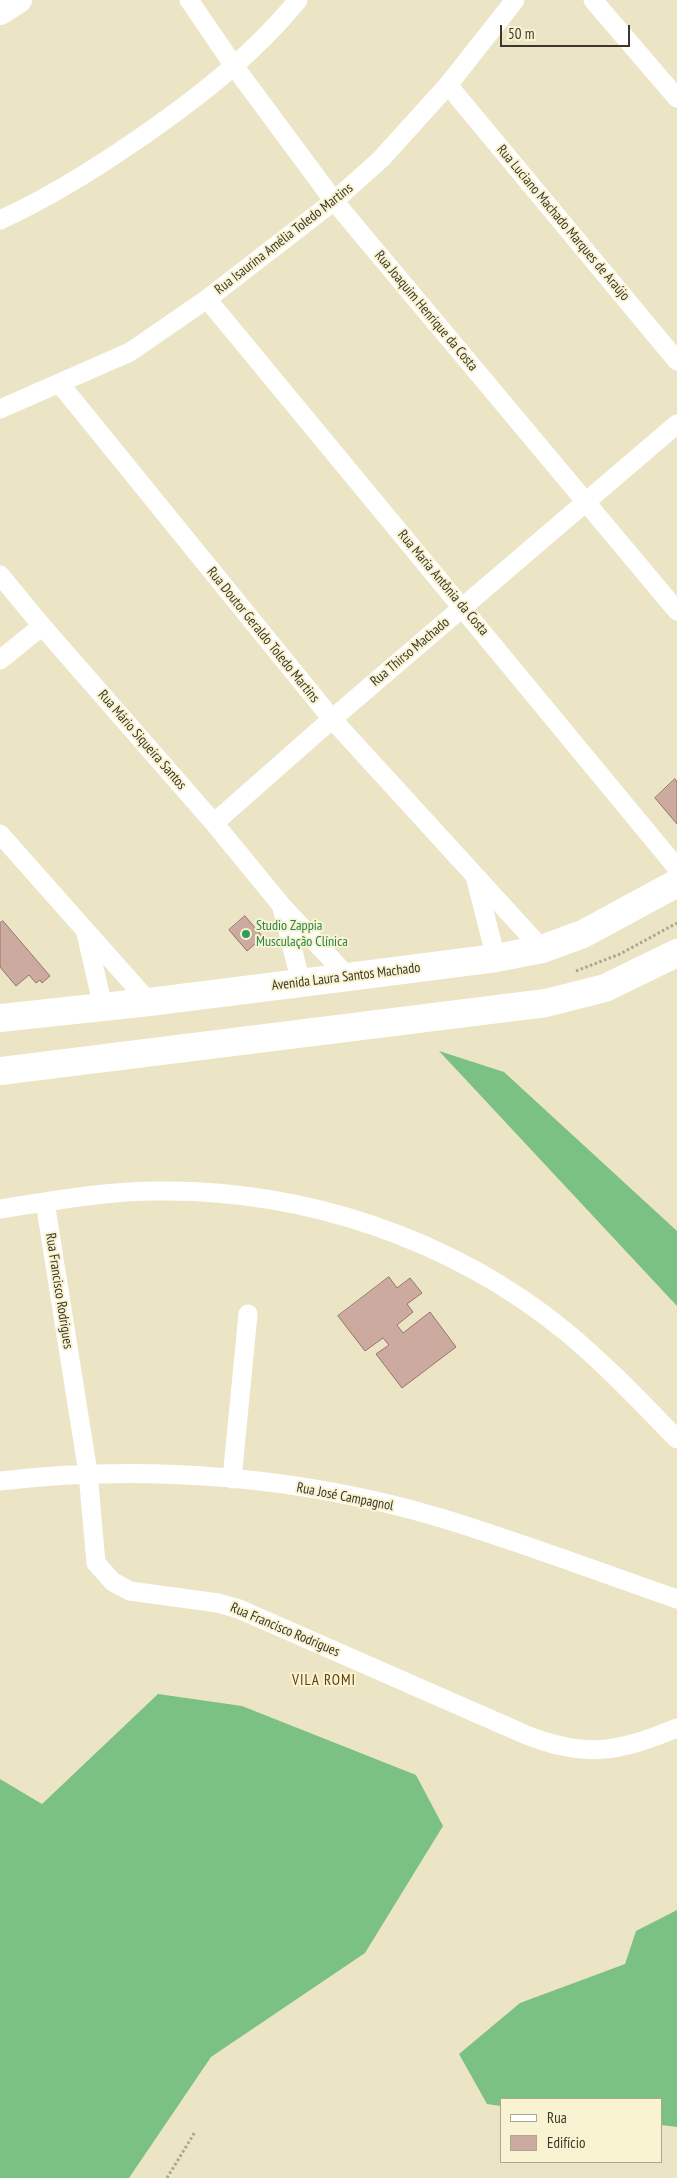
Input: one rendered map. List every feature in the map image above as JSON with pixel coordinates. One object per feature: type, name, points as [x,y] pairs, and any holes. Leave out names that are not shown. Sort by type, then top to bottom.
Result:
[{"type":"main road","points":[[0,12],[19,0]]},
{"type":"main road","name":"Avenida Laura Santos Machado","points":[[0,1018],[301,983],[496,958],[542,949],[582,934],[677,883]]},
{"type":"main road","points":[[0,1071],[546,1003],[605,988],[677,953]]},
{"type":"street","name":"Rua Joaquim Henrique da Costa","points":[[189,0],[234,66],[334,202],[677,611]]},
{"type":"street","points":[[0,220],[29,208],[103,164],[177,113],[234,66],[278,25],[298,0]]},
{"type":"street","name":"Rua Isaurina Amélia Toledo Martins","points":[[0,410],[130,352],[208,300],[334,202],[381,159],[448,85],[514,0]]},
{"type":"street","points":[[593,0],[677,98]]},
{"type":"street","name":"Rua Luciano Machado Marques de Araújo","points":[[448,85],[677,360]]},
{"type":"street","name":"Rua Maria Antônia da Costa","points":[[208,300],[677,868]]},
{"type":"street","name":"Rua Doutor Geraldo Toledo Martins","points":[[60,384],[332,719],[476,879],[542,949]]},
{"type":"street","name":"Rua Thirso Machado","points":[[214,823],[332,719],[677,424]]},
{"type":"street","name":"Rua Mário Siqueira Santos","points":[[0,574],[42,626],[214,823],[282,906],[348,977]]},
{"type":"street","points":[[0,660],[42,626]]},
{"type":"street","points":[[0,834],[149,1002]]},
{"type":"street","name":"Rua Doutor Geraldo Toledo Martins","points":[[476,879],[496,958]]},
{"type":"street","name":"Rua Mário Siqueira Santos","points":[[282,906],[301,983]]},
{"type":"street","points":[[85,929],[103,1007]]},
{"type":"street","points":[[0,1208],[118,1192],[191,1191],[238,1195],[318,1209],[394,1233],[467,1266],[534,1307],[593,1354],[677,1439]]},
{"type":"street","name":"Rua Francisco Rodrigues","points":[[44,1202],[88,1473],[96,1563],[106,1577],[130,1591],[218,1603],[239,1609],[524,1734],[559,1746],[593,1750],[616,1749],[639,1744],[677,1728]]},
{"type":"street","points":[[232,1479],[248,1314]]},
{"type":"street","name":"Rua José Campagnol","points":[[0,1481],[88,1473],[142,1474],[232,1479],[350,1497],[441,1518],[677,1599]]},
{"type":"path","points":[[571,972],[620,954],[677,923]]},
{"type":"path","points":[[167,2178],[195,2132]]},
{"type":"green space","points":[[439,1051],[504,1072],[677,1231],[677,1306]]},
{"type":"green space","points":[[158,1694],[242,1706],[416,1775],[443,1826],[365,1953],[211,2057],[129,2178],[0,2178],[0,1779],[42,1804]]},
{"type":"green space","points":[[677,1910],[677,2127],[662,2125],[662,2098],[500,2098],[500,2106],[487,2104],[459,2054],[520,2003],[625,1964],[636,1931]]},
{"type":"building","points":[[675,779],[677,782],[677,824],[655,798]]},
{"type":"building","name":"Studio Zappia Musculação Clínica","points":[[245,916],[263,937],[247,951],[229,930]]},
{"type":"building","points":[[3,921],[50,976],[42,983],[40,980],[36,983],[29,975],[16,986],[0,967],[0,923]]},
{"type":"building","points":[[389,1277],[397,1288],[410,1278],[422,1293],[407,1304],[413,1312],[397,1325],[403,1333],[430,1312],[456,1347],[402,1388],[376,1354],[389,1345],[383,1338],[365,1351],[338,1316]]},
{"type":"place","name":"Studio Zappia Musculação Clínica","points":[[246,934]]},
{"type":"district","name":"VILA ROMI","points":[[324,1681]]}]
